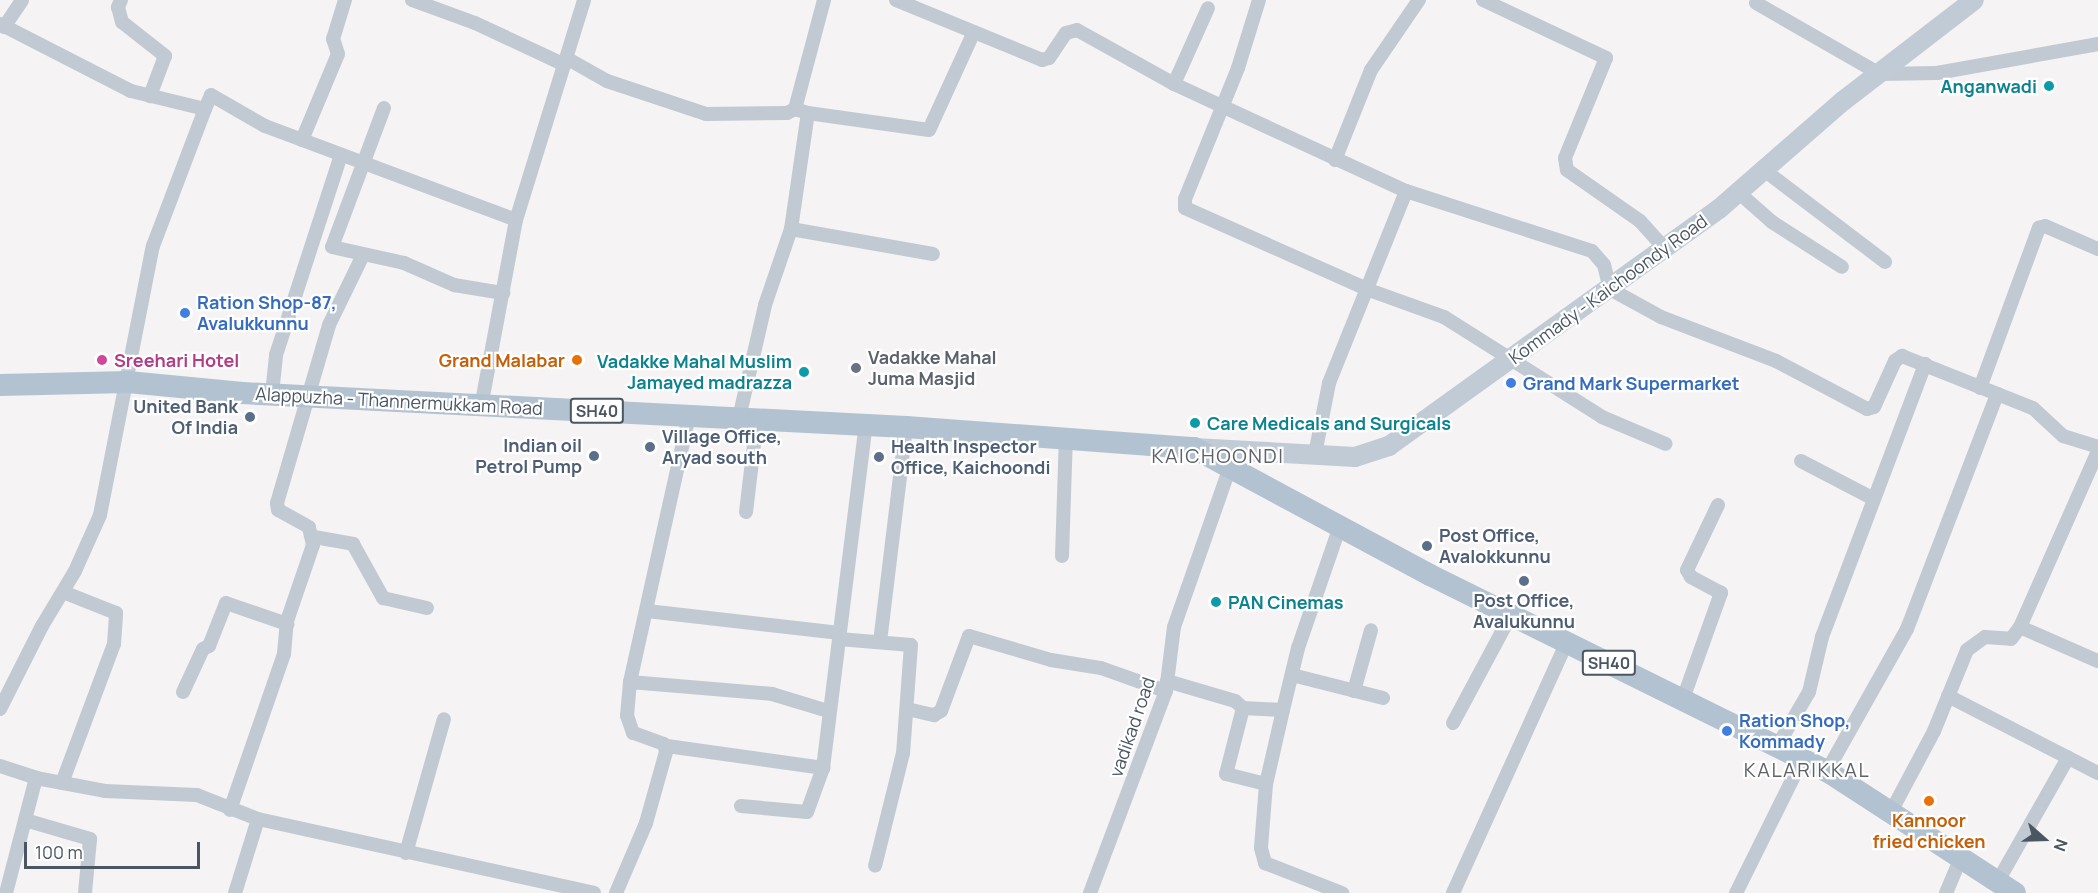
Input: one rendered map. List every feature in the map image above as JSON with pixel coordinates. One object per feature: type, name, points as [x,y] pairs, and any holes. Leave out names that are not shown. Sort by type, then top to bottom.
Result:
[{"type":"main road","name":"Kommady - Kaichoondy Road","points":[[1194,448],[1355,457],[1375,453],[1428,421],[1665,249],[1738,192],[1843,101],[1974,0]]},
{"type":"main road","name":"Alappuzha - Thannermukkam Road","points":[[0,385],[128,382],[481,407],[906,427],[1194,448],[1566,642],[1803,758],[1892,810],[2007,887]]},
{"type":"street","points":[[22,0],[2,26],[109,81],[150,96],[205,109]]},
{"type":"street","points":[[121,0],[118,7],[122,22],[165,56],[150,96]]},
{"type":"street","points":[[302,140],[338,54],[333,39],[345,0]]},
{"type":"street","points":[[412,0],[475,23],[607,81],[706,114],[801,111],[929,130],[973,34]]},
{"type":"street","points":[[481,407],[516,220],[584,0]]},
{"type":"street","points":[[746,512],[748,419],[765,305],[791,229],[801,111],[824,0]]},
{"type":"street","points":[[896,0],[973,34],[1046,60],[1066,33],[1077,30],[1174,84],[1223,108],[1406,191],[1592,251],[1604,265],[1610,289],[1661,317],[1776,362],[1867,409],[1874,407],[1898,356],[1925,364],[2033,408],[2063,436],[2098,449],[2020,627],[2011,639],[1985,637],[1966,650],[1948,696],[1892,810]]},
{"type":"street","points":[[1259,0],[1223,108],[1185,199],[1185,208],[1369,290],[1444,317],[1509,361],[1602,417],[1666,444]]},
{"type":"street","points":[[1335,160],[1371,70],[1419,0]]},
{"type":"street","points":[[1483,0],[1606,58],[1569,147],[1567,170],[1640,220],[1665,249]]},
{"type":"street","points":[[1756,3],[1880,74],[1937,73],[2098,44]]},
{"type":"street","points":[[1174,84],[1208,8]]},
{"type":"street","points":[[0,709],[63,592],[100,515],[153,246],[211,95],[265,126],[516,220]]},
{"type":"street","points":[[384,108],[332,247],[404,263],[454,285],[503,293]]},
{"type":"street","points":[[273,394],[276,355],[341,155]]},
{"type":"street","points":[[1764,170],[1885,262]]},
{"type":"street","points":[[1315,454],[1329,383],[1369,290],[1406,191]]},
{"type":"street","points":[[1738,192],[1772,222],[1842,267]]},
{"type":"street","points":[[1980,388],[2039,228],[2045,226],[2098,249]]},
{"type":"street","points":[[791,229],[933,254]]},
{"type":"street","points":[[230,810],[284,654],[287,624],[314,537],[309,527],[277,507],[329,325],[363,255]]},
{"type":"street","points":[[1778,745],[1809,692],[1822,637],[1872,498],[1925,364]]},
{"type":"street","points":[[1827,771],[1907,628],[1997,394]]},
{"type":"street","points":[[689,415],[630,682],[629,727],[636,735],[667,747],[823,768]]},
{"type":"street","points":[[741,806],[807,812],[823,768],[828,711],[840,636],[866,425]]},
{"type":"street","points":[[880,642],[906,427]]},
{"type":"street","points":[[1062,556],[1066,438]]},
{"type":"street","points":[[1801,461],[1872,498]]},
{"type":"street","name":"vadikad road","points":[[1090,893],[1167,686],[1174,627],[1230,467]]},
{"type":"street","points":[[1683,699],[1721,593],[1691,577],[1687,570],[1718,505]]},
{"type":"street","points":[[1340,526],[1283,710],[1266,784],[1261,848],[1265,863],[1342,893]]},
{"type":"street","points":[[314,537],[352,544],[382,598],[428,608]]},
{"type":"street","points":[[62,783],[114,644],[116,613],[63,592]]},
{"type":"street","points":[[183,692],[203,649],[209,646],[226,603],[287,624]]},
{"type":"street","points":[[647,611],[911,645],[901,765],[875,866]]},
{"type":"street","points":[[1453,723],[1512,613]]},
{"type":"street","points":[[2020,627],[2098,661]]},
{"type":"street","points":[[1354,691],[1371,630]]},
{"type":"street","points":[[907,709],[934,715],[940,711],[969,636],[1037,657],[1101,668],[1235,701],[1243,708],[1283,710]]},
{"type":"street","points":[[1453,893],[1566,642]]},
{"type":"street","points":[[1292,675],[1383,698]]},
{"type":"street","points":[[630,682],[772,694],[828,711]]},
{"type":"street","points":[[1948,696],[2098,773]]},
{"type":"street","points":[[1243,708],[1226,774],[1266,784]]},
{"type":"street","points":[[406,853],[444,719]]},
{"type":"street","points":[[616,893],[646,823],[667,747]]},
{"type":"street","points":[[1736,893],[1803,758]]},
{"type":"street","points":[[2007,887],[2068,758]]},
{"type":"street","points":[[0,766],[36,778],[105,791],[197,795],[230,810],[258,819],[594,893]]},
{"type":"street","points":[[6,893],[36,778]]},
{"type":"street","points":[[236,893],[258,819]]},
{"type":"street","points":[[25,820],[90,839],[85,893]]},
{"type":"street","points":[[1946,893],[1961,857]]},
{"type":"place","name":"Anganwadi","points":[[2049,86]]},
{"type":"place","name":"Ration Shop-87, Avalukkunnu","points":[[185,313]]},
{"type":"place","name":"Sreehari Hotel","points":[[102,360]]},
{"type":"place","name":"Grand Malabar","points":[[577,360]]},
{"type":"place","name":"Vadakke Mahal Juma Masjid","points":[[856,368]]},
{"type":"place","name":"Vadakke Mahal Muslim Jamayed madrazza","points":[[804,372]]},
{"type":"place","name":"Grand Mark Supermarket","points":[[1511,383]]},
{"type":"place","name":"United Bank Of India","points":[[250,417]]},
{"type":"place","name":"Care Medicals and Surgicals","points":[[1195,423]]},
{"type":"place","name":"Village Office, Aryad south","points":[[650,447]]},
{"type":"place","name":"Indian oil Petrol Pump","points":[[594,456]]},
{"type":"place","name":"Health Inspector Office, Kaichoondi","points":[[879,457]]},
{"type":"place","name":"Post Office, Avalokkunnu","points":[[1427,546]]},
{"type":"place","name":"Post Office, Avalukunnu","points":[[1524,581]]},
{"type":"place","name":"PAN Cinemas","points":[[1216,602]]},
{"type":"place","name":"Ration Shop, Kommady","points":[[1727,731]]},
{"type":"place","name":"Kannoor fried chicken","points":[[1929,801]]},
{"type":"district","name":"KAICHOONDI","points":[[1218,455]]},
{"type":"district","name":"KALARIKKAL","points":[[1807,769]]}]
